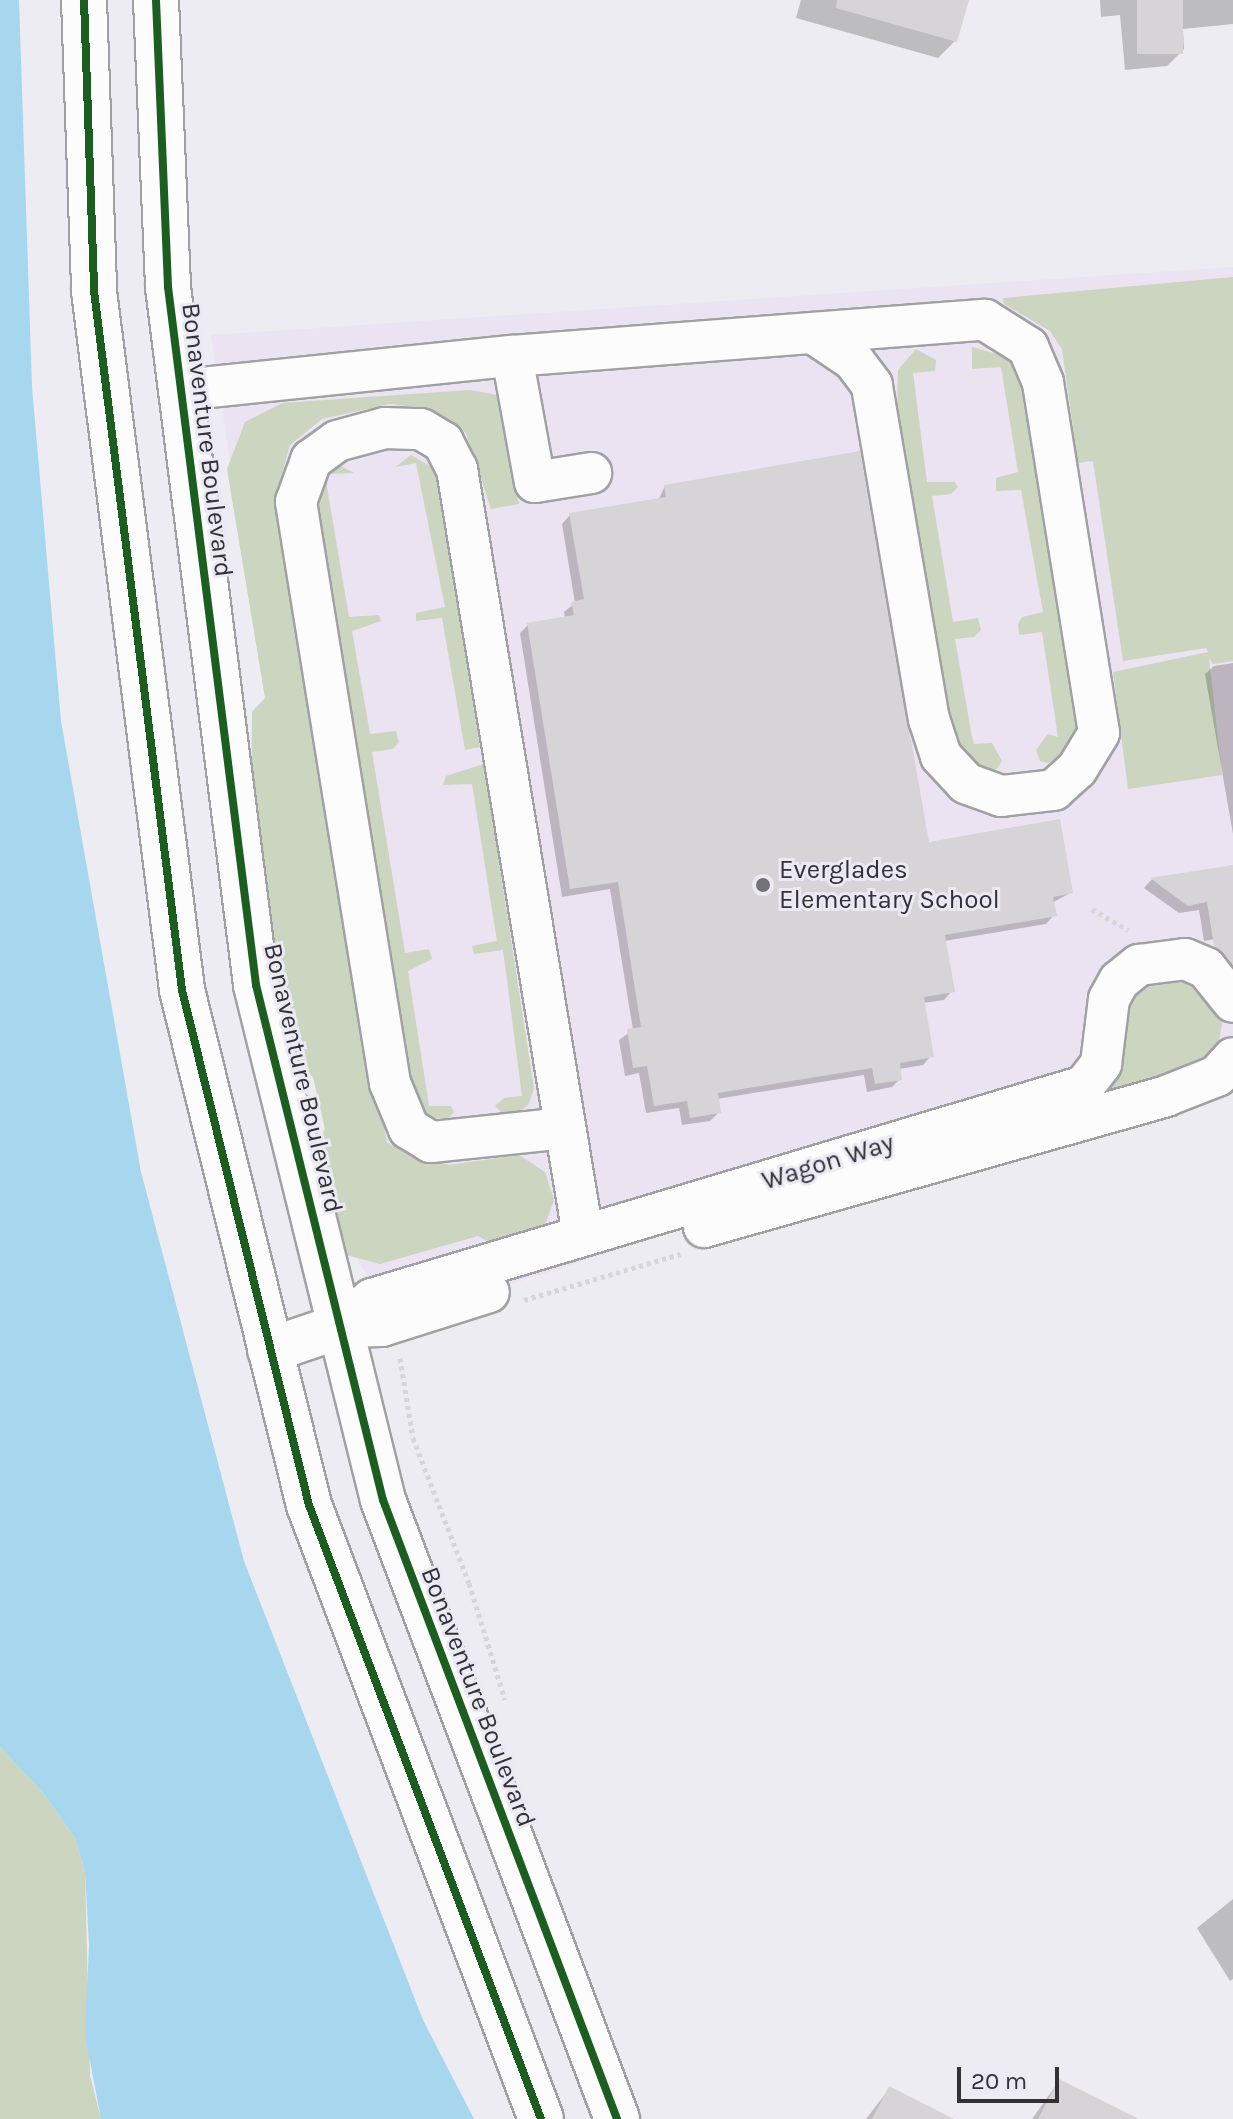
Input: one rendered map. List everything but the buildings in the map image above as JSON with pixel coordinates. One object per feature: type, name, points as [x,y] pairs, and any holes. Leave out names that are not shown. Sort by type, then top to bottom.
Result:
[{"type":"main road","points":[[84,0],[94,291],[182,990],[309,1505],[541,2119]]},
{"type":"main road","name":"Bonaventure Boulevard","points":[[156,0],[168,287],[256,985],[383,1500],[617,2119]]},
{"type":"main road","name":"Wagon Way","points":[[270,1350],[338,1327]]},
{"type":"street","points":[[181,390],[512,356],[947,320],[985,320],[1028,347],[1043,383],[1099,733],[1077,769],[1054,790],[1001,796],[966,783],[941,756],[929,720],[872,385],[853,360],[813,333]]},
{"type":"street","points":[[512,356],[535,482],[591,473]]},
{"type":"street","points":[[565,1128],[486,1139],[431,1142],[409,1129],[390,1083],[296,502],[311,460],[337,441],[385,428],[421,429],[443,442],[457,469],[583,1235]]},
{"type":"street","name":"Wagon Way","points":[[338,1327],[372,1299],[1084,1086],[1101,1064],[1109,999],[1119,981],[1139,965],[1185,959],[1206,968],[1233,1002]]},
{"type":"street","name":"Wagon Way","points":[[338,1327],[382,1326],[589,1260],[1166,1096],[1217,1076],[1233,1058]]},
{"type":"path","points":[[510,1304],[693,1250]]},
{"type":"path","points":[[401,1343],[400,1383],[413,1438],[469,1583],[505,1700]]},
{"type":"shaded area","name":"Everglades Elementary School","points":[[1233,267],[1233,1071],[1069,1105],[396,1321],[346,1241],[211,335]]},
{"type":"green space","points":[[1233,277],[1233,661],[1213,664],[1209,658],[1222,775],[1128,789],[1113,672],[1208,652],[1206,648],[1123,661],[1093,461],[1078,463],[1062,349],[1050,331],[1004,304],[1003,298]]},
{"type":"green space","points":[[972,347],[1011,358],[1022,378],[1079,723],[1070,749],[1048,763],[1040,761],[1036,750],[1048,734],[1058,737],[1042,632],[1019,635],[1018,624],[1022,617],[1043,612],[1021,490],[996,491],[996,478],[1018,472],[1001,367],[972,369]]},
{"type":"green space","points":[[916,349],[936,360],[935,371],[913,373],[927,482],[955,482],[958,487],[951,494],[932,496],[953,622],[978,618],[981,630],[974,637],[955,639],[971,732],[974,744],[992,743],[1002,761],[996,770],[983,773],[970,769],[949,729],[897,407],[898,370]]},
{"type":"green space","points":[[470,390],[498,395],[519,504],[491,509],[466,433],[432,409],[389,404],[322,419],[290,445],[279,484],[387,1143],[449,1165],[519,1155],[545,1172],[554,1200],[544,1228],[491,1243],[478,1236],[380,1264],[346,1255],[334,1245],[313,1147],[325,1129],[313,1077],[287,1053],[251,839],[252,712],[265,698],[227,469],[245,422],[282,403]]},
{"type":"green space","points":[[411,455],[435,469],[480,747],[465,750],[442,618],[416,621],[416,613],[445,607],[416,463],[395,467]]},
{"type":"green space","points":[[333,462],[354,473],[328,474],[327,487],[349,617],[379,615],[381,621],[352,631],[370,734],[396,731],[399,742],[393,749],[372,752],[405,953],[429,949],[432,959],[408,971],[429,1106],[451,1106],[454,1112],[447,1119],[423,1116],[414,1102],[371,859],[315,519],[316,482]]},
{"type":"green space","points":[[484,764],[534,1089],[528,1105],[517,1113],[502,1113],[495,1106],[504,1098],[522,1096],[503,950],[474,954],[472,946],[497,941],[472,784],[443,785],[446,776]]},
{"type":"green space","points":[[1148,976],[1197,978],[1223,1018],[1218,1047],[1198,1069],[1104,1095],[1097,1089],[1117,1013]]},
{"type":"green space","points":[[0,1747],[43,1793],[75,1838],[85,1871],[90,2075],[101,2119],[0,2119]]},
{"type":"water","points":[[0,0],[19,0],[32,387],[61,721],[141,1172],[244,1561],[423,2020],[474,2119],[101,2119],[85,2035],[89,1945],[85,1871],[75,1838],[43,1793],[0,1747]]},
{"type":"cycle path","points":[[84,0],[94,291],[182,990],[309,1505],[541,2119]]},
{"type":"cycle path","points":[[156,0],[168,287],[256,985],[383,1500],[617,2119]]},
{"type":"place","name":"Everglades Elementary School","points":[[763,885]]}]
